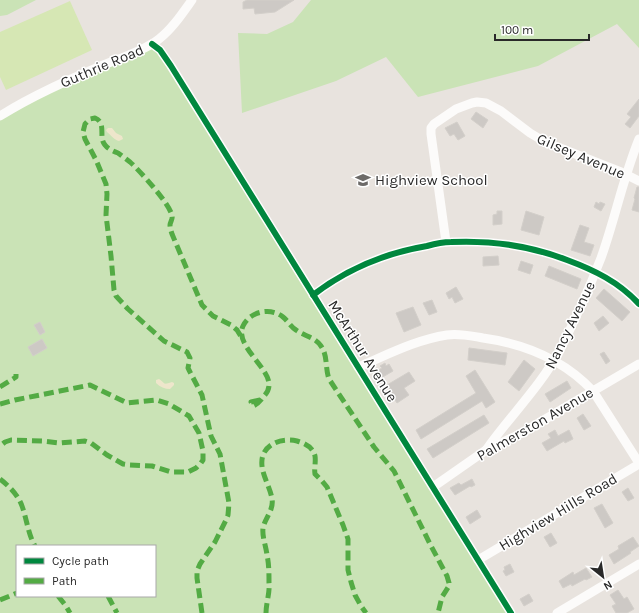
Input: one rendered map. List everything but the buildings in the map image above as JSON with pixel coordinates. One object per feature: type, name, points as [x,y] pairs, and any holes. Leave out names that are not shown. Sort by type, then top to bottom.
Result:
[{"type":"street","name":"Guthrie Road","points":[[0,116],[23,102],[54,87],[152,44],[164,35],[178,20],[192,0]]},
{"type":"street","name":"McArthur Avenue","points":[[152,44],[160,50],[171,66],[511,613]]},
{"type":"street","name":"Gilsey Avenue","points":[[446,242],[431,134],[433,126],[441,119],[466,104],[477,102],[486,103],[501,111],[530,133],[545,142],[627,174],[639,181]]},
{"type":"street","name":"Nancy Avenue","points":[[486,450],[537,386],[554,360],[596,272],[639,139]]},
{"type":"street","points":[[313,295],[343,275],[370,262],[404,251],[446,242],[491,242],[516,245],[548,253],[586,267],[616,284],[639,304]]},
{"type":"street","points":[[358,367],[414,343],[453,334],[499,340],[521,346],[554,360],[584,381],[593,391],[639,464]]},
{"type":"street","name":"Palmerston Avenue","points":[[433,487],[486,450],[520,434],[639,364]]},
{"type":"street","name":"Highview Hills Road","points":[[478,560],[639,464]]},
{"type":"street","points":[[557,613],[639,564]]},
{"type":"green space","points":[[0,0],[36,0],[7,15],[0,16]]},
{"type":"green space","points":[[311,0],[639,0],[639,48],[617,24],[538,66],[418,97],[386,57],[336,81],[242,113],[238,33],[267,34],[293,22]]},
{"type":"green space","points":[[70,1],[92,50],[6,90],[0,77],[0,32]]},
{"type":"green space","points":[[152,44],[511,613],[0,613],[0,116]]},
{"type":"sand","points":[[108,128],[112,128],[116,133],[122,136],[123,139],[119,141],[114,139],[107,132],[106,130]]},
{"type":"sand","points":[[159,379],[165,384],[172,382],[174,385],[170,389],[163,388],[156,383],[156,380]]},
{"type":"marked path","points":[[202,613],[197,571],[215,542],[228,515],[229,503],[220,454],[211,436],[202,395],[188,368],[190,358],[187,352],[164,341],[128,309],[116,296],[114,290],[106,215],[106,184],[83,132],[85,124],[90,119],[95,118],[101,123],[102,138],[106,146],[130,162],[154,188],[166,204],[172,216],[170,225],[172,234],[202,305],[213,316],[231,325],[237,330],[242,338]]},
{"type":"marked path","points":[[260,400],[251,402],[253,406],[255,405],[259,402],[266,394],[269,386],[268,378],[243,341],[242,333],[243,326],[246,321],[256,314],[267,311],[283,317],[294,329],[319,343],[325,354],[329,379],[374,447],[394,471],[447,576],[449,586],[442,597],[438,613]]},
{"type":"marked path","points":[[0,387],[16,377],[16,374]]},
{"type":"marked path","points":[[0,404],[90,385],[127,403],[157,400],[169,404],[189,416],[199,433],[203,451],[203,460],[196,468],[188,472],[171,472],[152,466],[123,464],[107,455],[91,443],[85,441],[60,443],[11,440],[0,446]]},
{"type":"marked path","points":[[266,613],[269,590],[269,573],[263,528],[272,507],[272,499],[263,472],[262,461],[263,455],[269,447],[277,442],[287,440],[302,443],[308,446],[314,453],[315,474],[327,487],[348,539],[348,570],[355,595],[366,613]]},
{"type":"marked path","points":[[0,479],[18,498],[24,511],[35,545]]},
{"type":"marked path","points":[[0,600],[16,593]]},
{"type":"marked path","points":[[59,597],[70,613]]},
{"type":"marked path","points":[[109,597],[117,613]]},
{"type":"cycle path","points":[[152,44],[160,50],[171,66],[511,613]]},
{"type":"cycle path","points":[[313,295],[339,277],[367,263],[396,253],[448,242],[481,242],[524,247],[577,264],[615,283],[639,304]]},
{"type":"place","name":"Highview School","points":[[363,180]]}]
